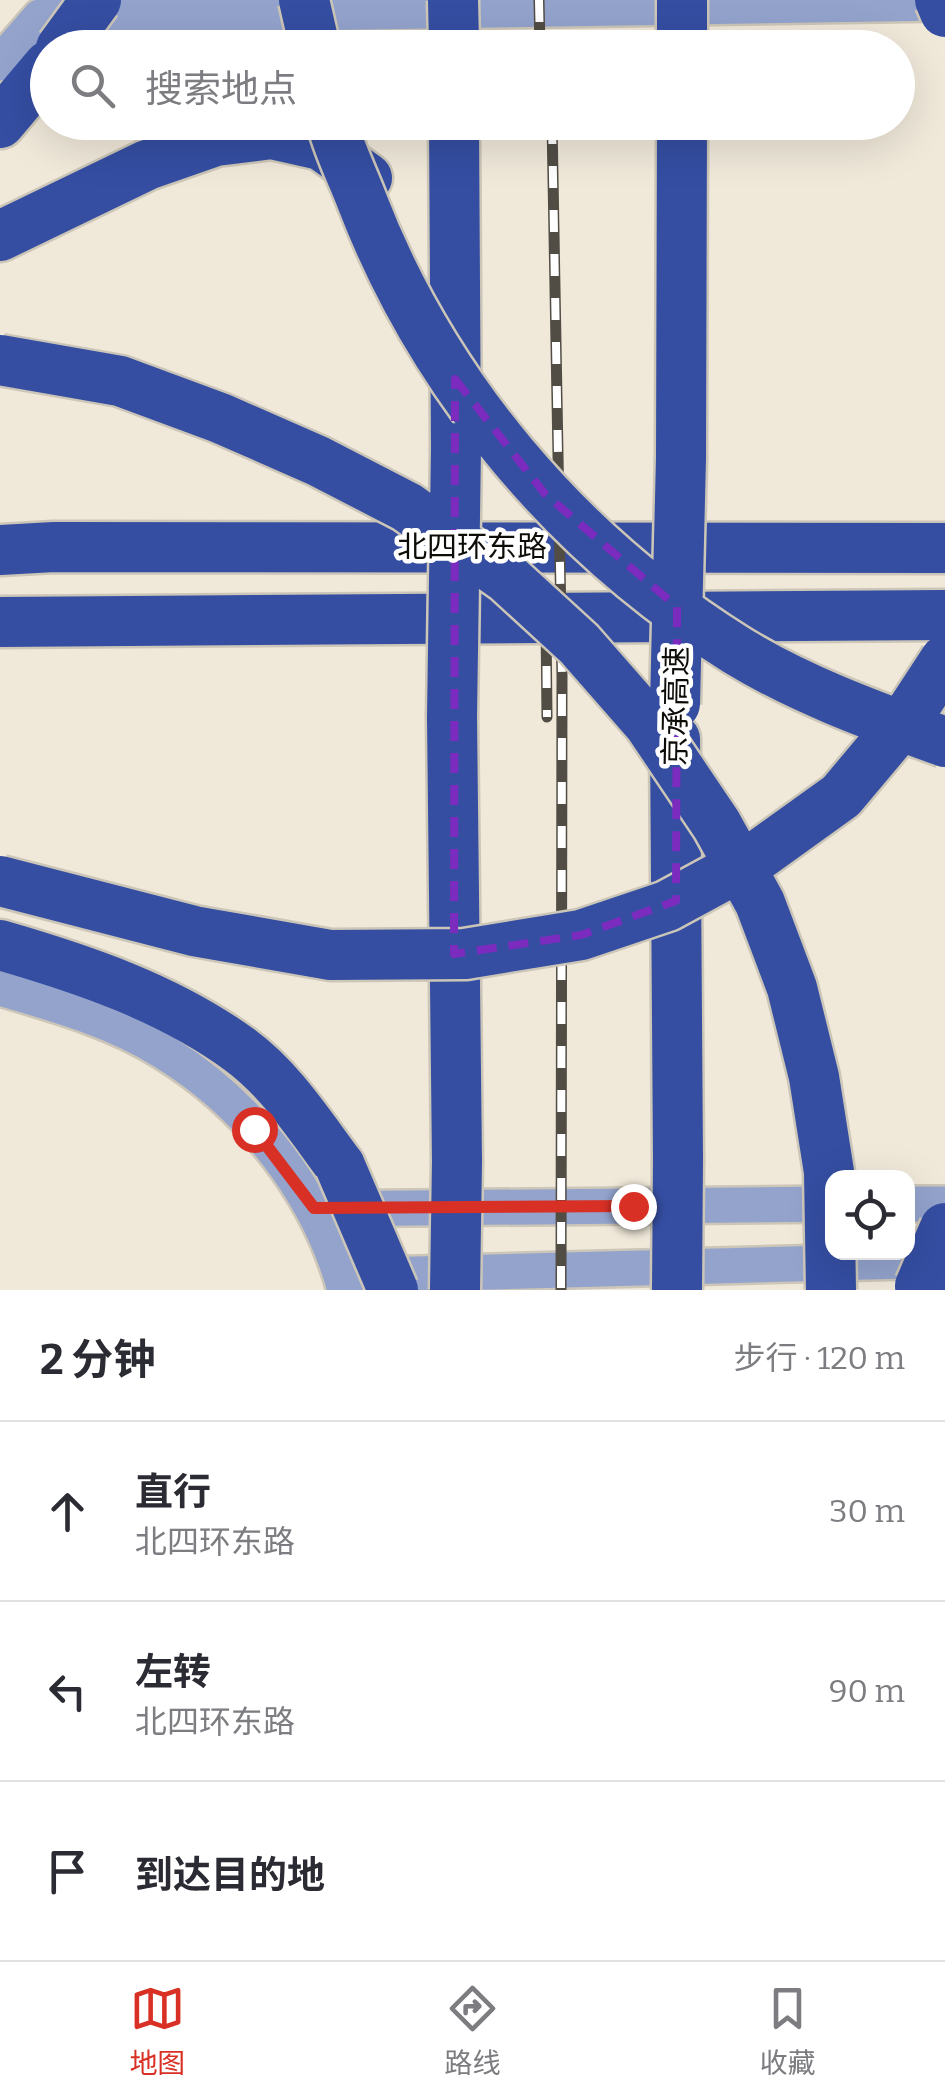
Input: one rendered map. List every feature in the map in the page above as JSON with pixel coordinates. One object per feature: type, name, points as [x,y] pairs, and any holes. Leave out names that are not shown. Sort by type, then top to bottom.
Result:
[{"type":"highway","points":[[74,30],[96,0]]},
{"type":"highway","points":[[304,0],[311,30]]},
{"type":"highway","points":[[942,1],[945,12]]},
{"type":"highway","points":[[0,124],[30,88]]},
{"type":"highway","points":[[0,236],[147,165],[230,140]]},
{"type":"highway","points":[[299,140],[321,145],[373,182],[399,229],[425,298],[456,433]]},
{"type":"highway","points":[[339,140],[369,220],[410,309],[470,402],[545,494],[628,571],[737,650],[850,707],[945,742]]},
{"type":"highway","points":[[454,140],[455,1290]]},
{"type":"highway","name":"京承高速","points":[[676,1290],[675,704],[682,140]]},
{"type":"highway","points":[[0,360],[120,381],[318,460],[408,506],[508,578],[579,644],[649,724],[716,824],[760,903],[792,988],[814,1077],[830,1172],[831,1290]]},
{"type":"highway","points":[[0,532],[54,547]]},
{"type":"highway","name":"北四环东路","points":[[0,550],[945,548]]},
{"type":"highway","points":[[0,622],[945,615]]},
{"type":"highway","points":[[0,881],[194,931],[330,956],[465,954],[581,935],[667,906],[752,860],[841,796],[908,715],[945,660]]},
{"type":"highway","points":[[0,945],[62,963],[157,1000],[241,1050],[294,1104],[340,1166],[393,1290]]},
{"type":"highway","points":[[928,1279],[945,1228]]},
{"type":"street","points":[[0,62],[40,17],[942,1]]},
{"type":"street","points":[[0,988],[71,1009],[162,1051],[234,1104],[314,1208],[343,1283],[928,1279]]},
{"type":"street","points":[[314,1208],[825,1204]]},
{"type":"street","points":[[915,1204],[945,1204]]},
{"type":"highlighted area","points":[[455,379],[545,494],[677,607],[676,901],[581,935],[454,954]]},
{"type":"railway","points":[[539,0],[540,30]]},
{"type":"railway","points":[[552,140],[562,676],[561,1290]]},
{"type":"railway","points":[[546,622],[547,717]]},
{"type":"route","points":[[254,1129],[314,1208],[633,1206]]}]
